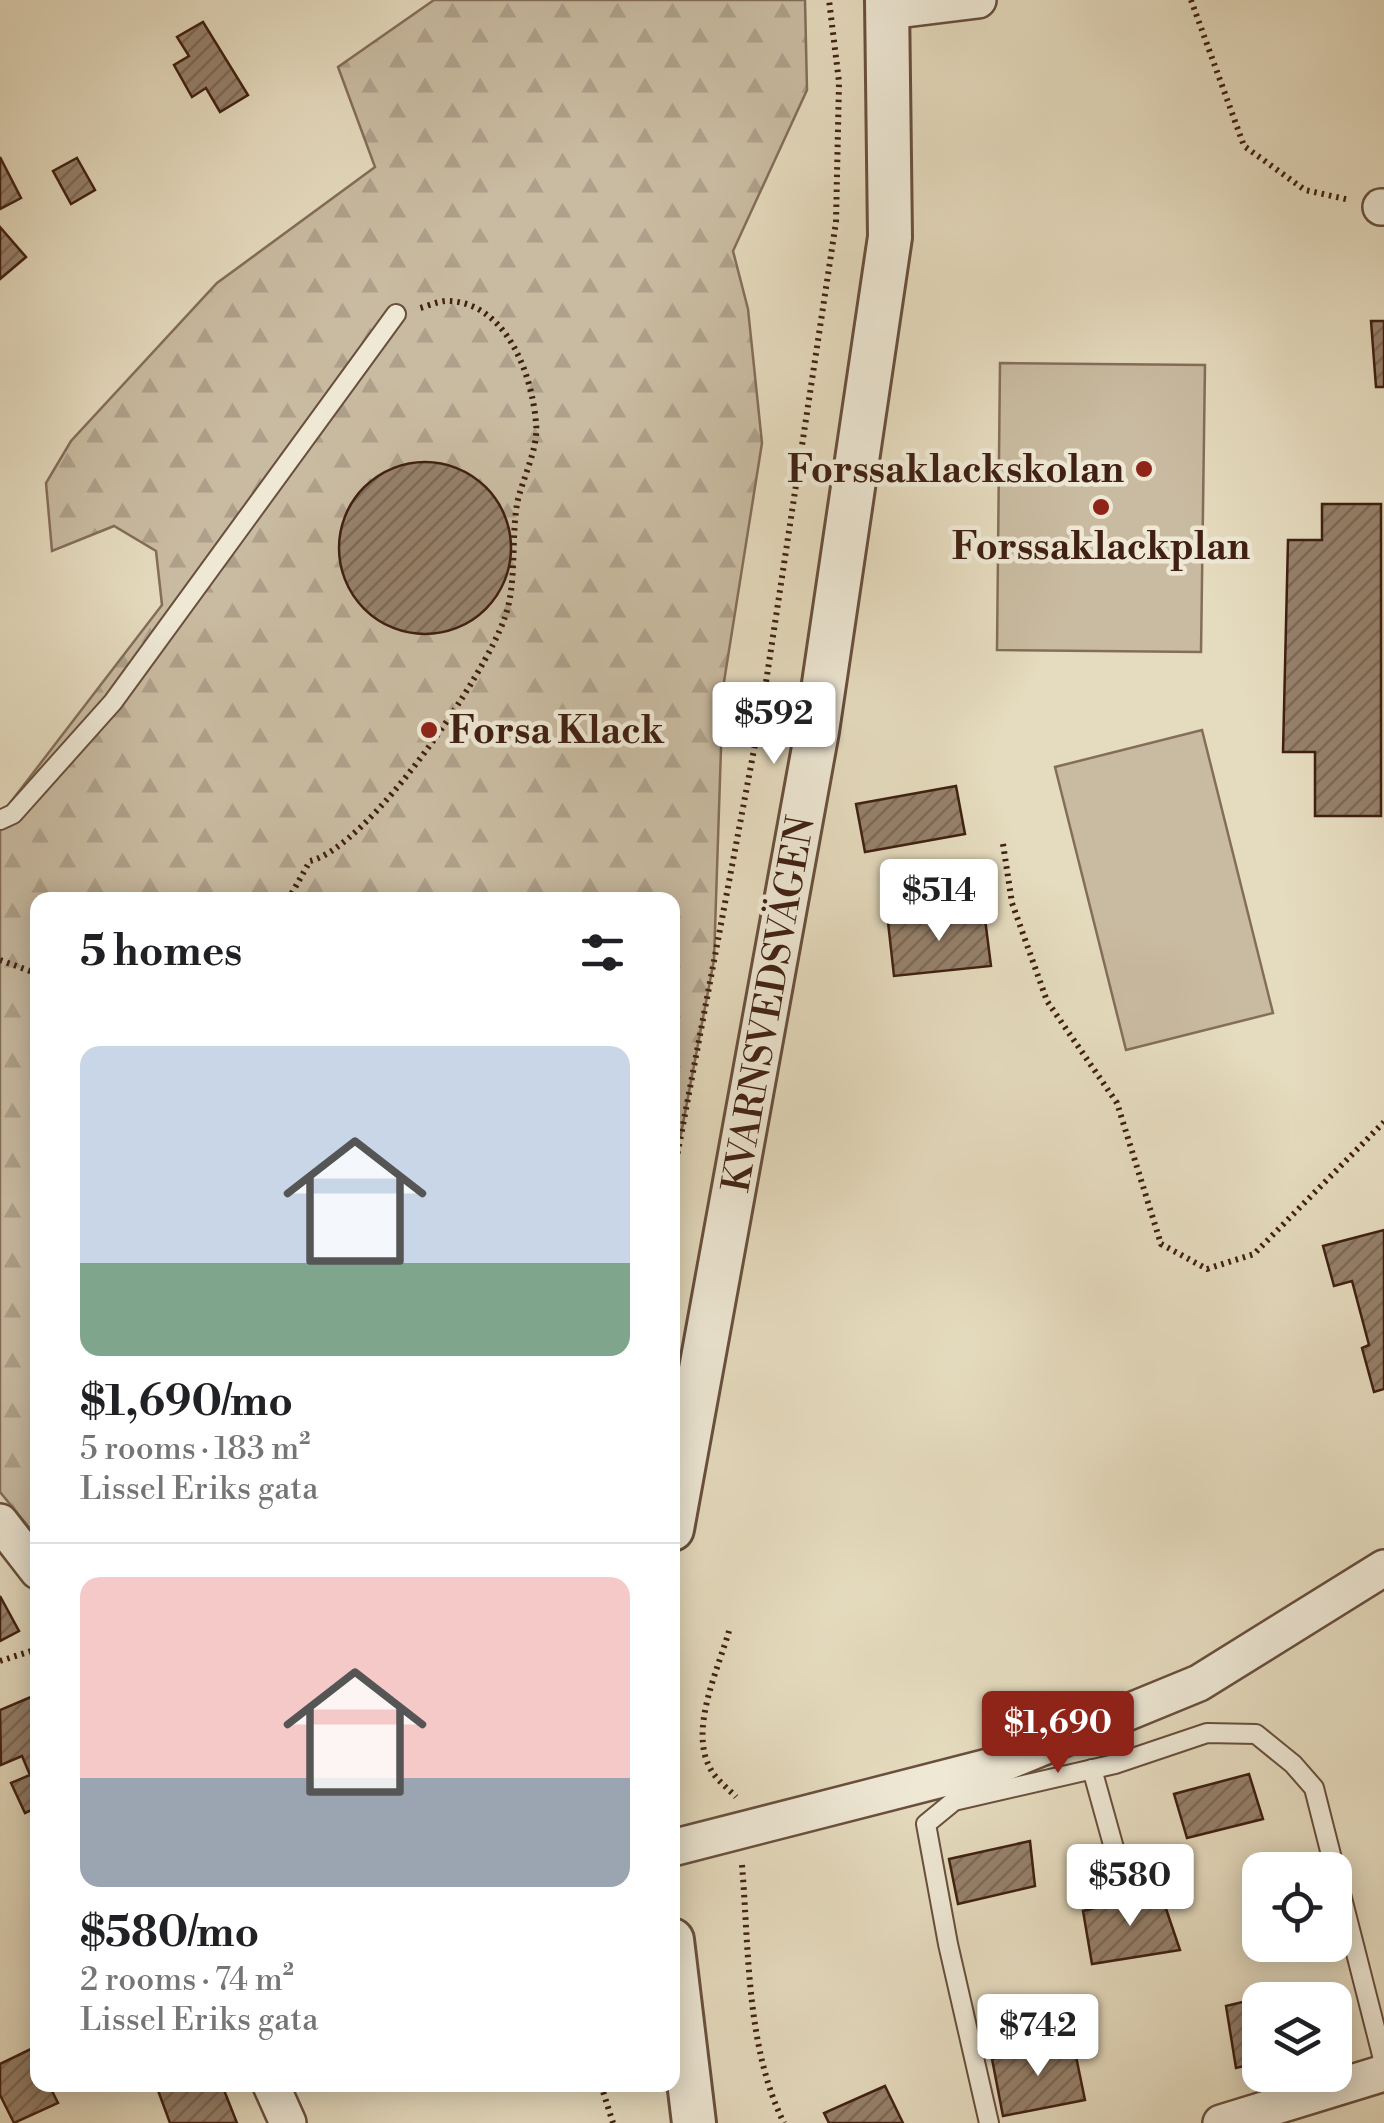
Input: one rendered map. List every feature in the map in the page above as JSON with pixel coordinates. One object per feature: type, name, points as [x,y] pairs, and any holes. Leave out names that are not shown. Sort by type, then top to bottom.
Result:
[{"type":"street","points":[[888,5],[978,0]]},
{"type":"street","name":"KVARNSVEDSVÄGEN","points":[[680,1485],[817,731],[890,236],[888,5]]},
{"type":"street","points":[[0,1522],[30,1561]]},
{"type":"street","points":[[680,1846],[1004,1763],[1199,1683],[1383,1568]]},
{"type":"street","points":[[680,2007],[694,2123]]},
{"type":"street","points":[[1221,2123],[1384,2072]]},
{"type":"street","points":[[274,2092],[288,2123]]},
{"type":"lane","points":[[0,820],[13,814],[113,702],[396,314]]},
{"type":"lane","points":[[989,2123],[948,1944],[926,1824],[954,1801],[1092,1769],[1206,1733],[1256,1734],[1293,1764],[1314,1788],[1384,2063]]},
{"type":"lane","points":[[1092,1769],[1124,1884]]},
{"type":"path","points":[[680,1119],[763,702],[836,222],[839,82],[829,0]]},
{"type":"path","points":[[1191,0],[1244,146],[1305,190],[1382,207]]},
{"type":"path","points":[[293,892],[310,861],[330,856],[374,813],[449,722],[506,616],[518,503],[537,426],[520,358],[493,316],[447,301],[396,314]]},
{"type":"path","points":[[1002,844],[1012,903],[1046,1001],[1117,1103],[1161,1244],[1208,1268],[1254,1254],[1384,1122]]},
{"type":"path","points":[[0,960],[30,971]]},
{"type":"path","points":[[730,1630],[705,1716],[703,1748],[710,1768],[736,1795],[751,1972],[768,2090],[784,2123]]},
{"type":"path","points":[[0,1660],[30,1651]]},
{"type":"path","points":[[602,2092],[613,2123]]},
{"type":"green space","points":[[434,0],[805,0],[807,90],[733,251],[748,309],[762,443],[723,688],[714,960],[681,1134],[680,892],[30,892],[30,1528],[0,1492],[0,816],[162,605],[156,551],[114,526],[52,551],[46,483],[71,441],[217,283],[375,167],[338,67]]},
{"type":"green space","name":"Forssaklackplan","points":[[1000,363],[1205,365],[1201,652],[997,650]]},
{"type":"green space","points":[[1202,730],[1273,1013],[1126,1050],[1055,767]]},
{"type":"building","points":[[203,22],[248,95],[220,112],[206,88],[192,97],[174,65],[189,56],[177,37]]},
{"type":"building","points":[[0,157],[21,198],[0,209]]},
{"type":"building","points":[[77,158],[95,190],[71,204],[53,171]]},
{"type":"building","points":[[0,227],[26,257],[0,279]]},
{"type":"building","points":[[1371,321],[1384,321],[1384,387],[1376,387]]},
{"type":"building","points":[[425,462],[458,468],[486,487],[505,515],[511,548],[505,581],[486,609],[458,628],[425,634],[392,628],[364,609],[345,581],[339,548],[345,515],[364,487],[392,468]]},
{"type":"building","points":[[1322,504],[1381,504],[1381,816],[1315,816],[1315,752],[1283,752],[1288,540],[1322,540]]},
{"type":"building","points":[[956,786],[965,834],[865,852],[856,804]]},
{"type":"building","points":[[984,911],[991,966],[894,976],[888,922]]},
{"type":"building","points":[[1384,1230],[1384,1389],[1374,1392],[1362,1348],[1369,1345],[1352,1281],[1334,1286],[1323,1246]]},
{"type":"building","points":[[0,1596],[19,1631],[0,1641]]},
{"type":"building","points":[[30,1697],[30,1775],[22,1756],[1,1765],[0,1710]]},
{"type":"building","points":[[1249,1774],[1263,1819],[1187,1838],[1174,1794]]},
{"type":"building","points":[[30,1775],[30,1811],[25,1813],[11,1783]]},
{"type":"building","points":[[1030,1841],[1035,1886],[958,1904],[949,1859]]},
{"type":"building","points":[[1160,1891],[1180,1950],[1092,1964],[1083,1911]]},
{"type":"building","points":[[1242,2002],[1242,2066],[1236,2068],[1226,2006]]},
{"type":"building","points":[[1073,2042],[1085,2100],[1003,2116],[992,2059]]},
{"type":"building","points":[[30,2049],[30,2092],[52,2092],[58,2103],[14,2123],[0,2095],[0,2064]]},
{"type":"building","points":[[885,2086],[903,2123],[829,2123],[824,2113]]},
{"type":"building","points":[[159,2092],[225,2092],[237,2123],[170,2123]]},
{"type":"place","name":"Forssaklackskolan","points":[[1144,469]]},
{"type":"place","name":"Forssaklackplan","points":[[1101,507]]},
{"type":"place","name":"Forsa Klack","points":[[429,730]]}]
